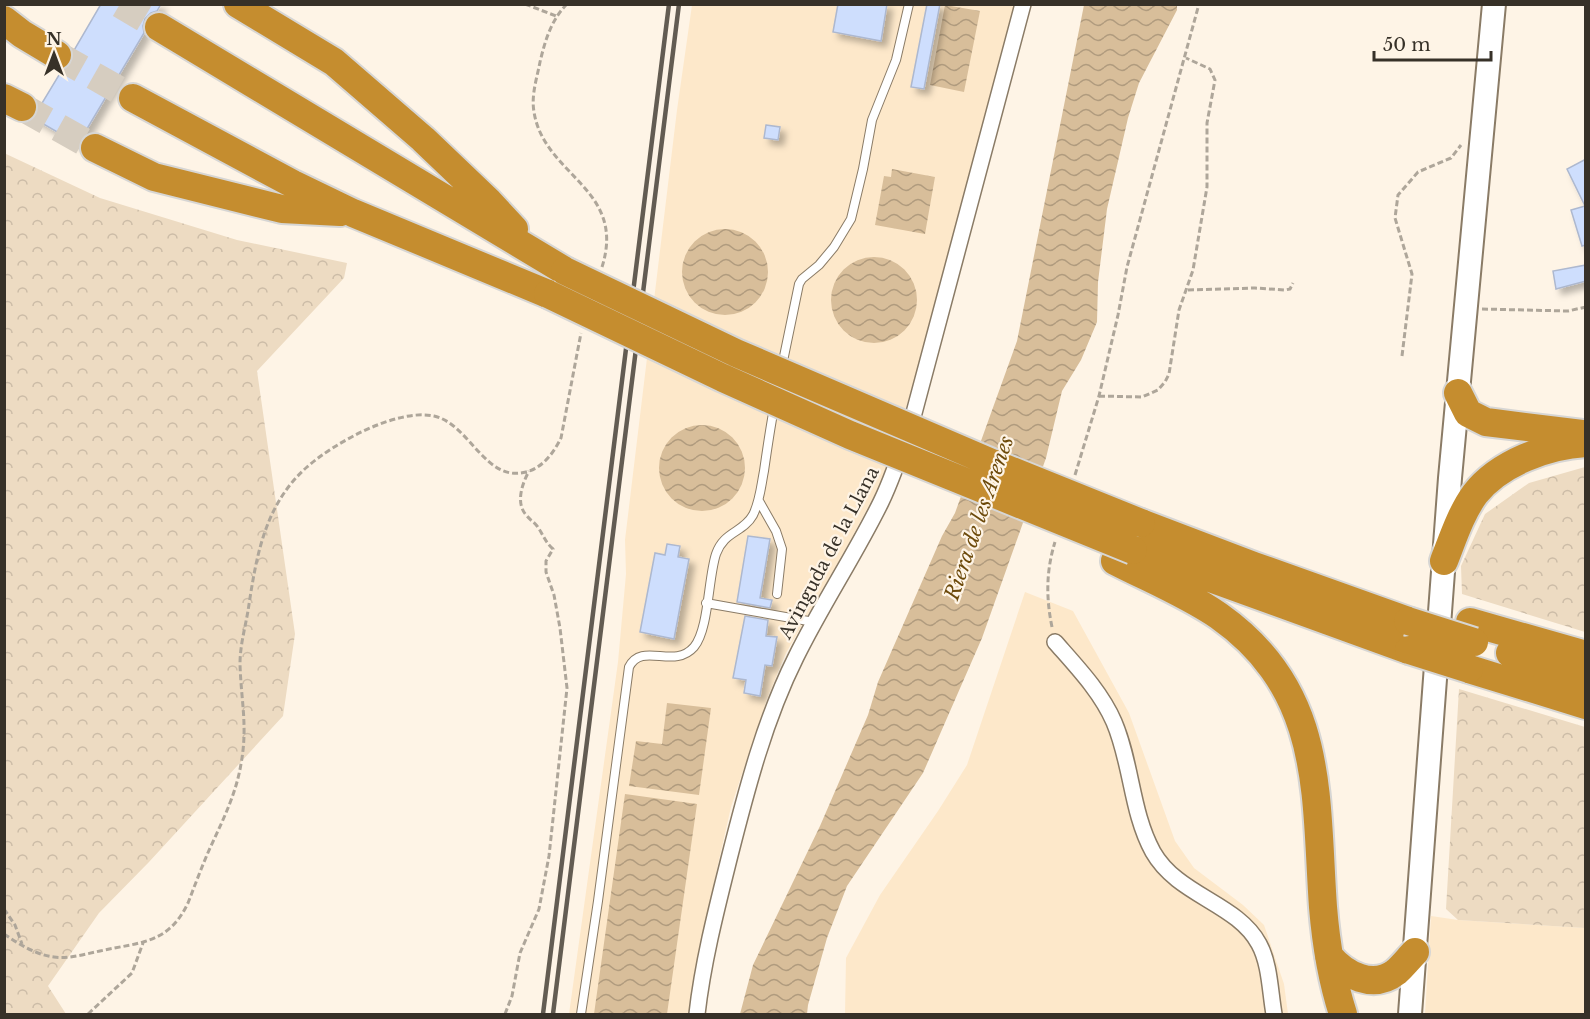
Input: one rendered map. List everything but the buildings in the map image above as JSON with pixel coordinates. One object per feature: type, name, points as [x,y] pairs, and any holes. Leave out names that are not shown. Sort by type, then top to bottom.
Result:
[{"type":"highway","points":[[238,4],[334,62],[489,202],[540,258]]},
{"type":"highway","points":[[4,20],[57,55]]},
{"type":"highway","points":[[159,27],[450,200],[540,258],[736,353],[992,463],[1141,523],[1254,566],[1409,613],[1586,705]]},
{"type":"highway","points":[[133,98],[293,184],[353,213],[548,294],[723,378],[850,435],[969,484],[1124,556],[1409,650],[1471,644],[1586,655]]},
{"type":"highway","points":[[95,148],[154,177],[282,209],[353,213]]},
{"type":"highway","points":[[1458,393],[1468,412],[1486,422],[1586,434]]},
{"type":"highway","points":[[1444,561],[1469,504],[1475,494],[1493,476],[1533,455],[1586,443]]},
{"type":"highway","points":[[1124,556],[1220,617],[1268,662],[1292,700],[1305,732],[1317,798],[1323,905],[1329,956],[1342,1014]]},
{"type":"highway","points":[[1471,644],[1586,677]]},
{"type":"highway","points":[[1329,956],[1354,977],[1369,980],[1394,973],[1415,952]]},
{"type":"main road","points":[[1410,1014],[1444,561],[1494,4]]},
{"type":"street","name":"Avinguda de la Llana","points":[[697,1014],[709,943],[753,773],[773,710],[795,657],[880,503],[894,473],[914,413],[1023,4]]},
{"type":"street","points":[[1055,642],[1104,702],[1115,723],[1142,826],[1154,854],[1174,876],[1199,896],[1234,916],[1258,942],[1266,966],[1274,1014]]},
{"type":"lane","points":[[779,382],[799,285],[802,279],[819,266],[834,247],[851,219],[872,120],[896,60],[909,4]]},
{"type":"lane","points":[[581,1014],[629,667],[633,659],[641,655],[677,656],[691,650],[696,644],[701,633],[713,565],[721,543],[727,536],[749,522],[759,501],[777,393]]},
{"type":"lane","points":[[759,501],[776,531],[782,549],[777,594]]},
{"type":"lane","points":[[706,603],[815,622]]},
{"type":"path","points":[[525,4],[556,16]]},
{"type":"path","points":[[567,4],[556,16],[539,67],[533,101],[534,113],[543,140],[586,188],[601,213],[608,239],[601,272]]},
{"type":"path","points":[[1074,477],[1099,396],[1127,267],[1199,4]]},
{"type":"path","points":[[1099,396],[1142,397],[1158,390],[1165,382],[1172,363],[1179,310],[1188,290],[1207,187],[1207,123],[1215,80],[1210,69],[1186,58]]},
{"type":"path","points":[[1402,356],[1412,274],[1395,218],[1398,195],[1418,172],[1452,158],[1464,141]]},
{"type":"path","points":[[1188,290],[1256,288],[1285,291],[1293,284]]},
{"type":"path","points":[[1465,309],[1568,311],[1586,307]]},
{"type":"path","points":[[4,934],[45,955],[64,958],[143,943],[167,930],[182,916],[237,786],[245,731],[241,650],[254,569],[261,542],[274,510],[307,467],[345,441],[408,416],[425,415],[447,420],[493,465],[502,470],[519,474],[539,467],[561,438],[582,332]]},
{"type":"path","points":[[505,1014],[512,996],[520,953],[539,909],[545,877],[567,688],[560,628],[554,595],[546,572],[546,561],[553,549],[546,543],[539,528],[527,516],[521,502],[521,485],[529,471]]},
{"type":"path","points":[[1055,642],[1047,604],[1047,583],[1051,553],[1058,532]]},
{"type":"path","points":[[4,909],[15,925],[23,945]]},
{"type":"path","points":[[88,1014],[132,973],[143,943]]},
{"type":"shaded area","points":[[692,5],[1015,5],[928,339],[882,481],[786,653],[767,699],[731,807],[705,922],[689,1014],[569,1014],[618,662],[626,574],[625,540],[677,110]]},
{"type":"shaded area","points":[[1025,592],[1073,611],[1129,713],[1175,841],[1194,868],[1243,905],[1264,925],[1284,984],[1288,1014],[845,1014],[846,958],[880,895],[967,765]]},
{"type":"shaded area","points":[[1431,916],[1458,920],[1585,928],[1585,1014],[1425,1014]]},
{"type":"green space","points":[[4,153],[100,198],[237,240],[347,263],[344,278],[257,371],[295,634],[283,716],[99,913],[48,986],[66,1014],[5,1014]]},
{"type":"green space","points":[[1585,467],[1585,632],[1462,594],[1461,566],[1485,514],[1529,483]]},
{"type":"green space","points":[[1459,689],[1585,727],[1585,928],[1458,920],[1446,909]]},
{"type":"water","points":[[945,5],[980,11],[964,92],[930,85]]},
{"type":"water","name":"Riera de les Arenes","points":[[1084,5],[1177,5],[1177,10],[1139,83],[1128,118],[1107,209],[1098,282],[1097,322],[1081,360],[1062,391],[1046,458],[982,638],[923,773],[847,886],[827,938],[807,1014],[740,1014],[753,965],[820,826],[868,715],[878,682],[942,536],[955,513],[1017,341]]},
{"type":"water","points":[[892,169],[935,177],[925,234],[875,225],[884,176],[891,177]]},
{"type":"water","points":[[725,229],[749,236],[761,248],[768,272],[761,296],[749,308],[725,315],[701,308],[689,296],[682,272],[689,248],[701,236]]},
{"type":"water","points":[[874,257],[898,264],[910,276],[917,300],[910,324],[898,336],[874,343],[850,336],[838,324],[831,300],[838,276],[850,264]]},
{"type":"water","points":[[702,425],[726,432],[738,444],[745,468],[738,492],[726,504],[702,511],[678,504],[666,492],[659,468],[666,444],[678,432]]},
{"type":"water","points":[[667,703],[711,708],[699,795],[629,786],[636,741],[662,744]]},
{"type":"water","points":[[625,794],[697,804],[667,1014],[594,1014]]},
{"type":"tunnel","points":[[120,4],[159,27]]},
{"type":"tunnel","points":[[57,55],[133,98]]},
{"type":"tunnel","points":[[22,107],[95,148]]},
{"type":"railway","points":[[543,1014],[669,4]]},
{"type":"railway","points":[[553,1014],[679,4]]}]
